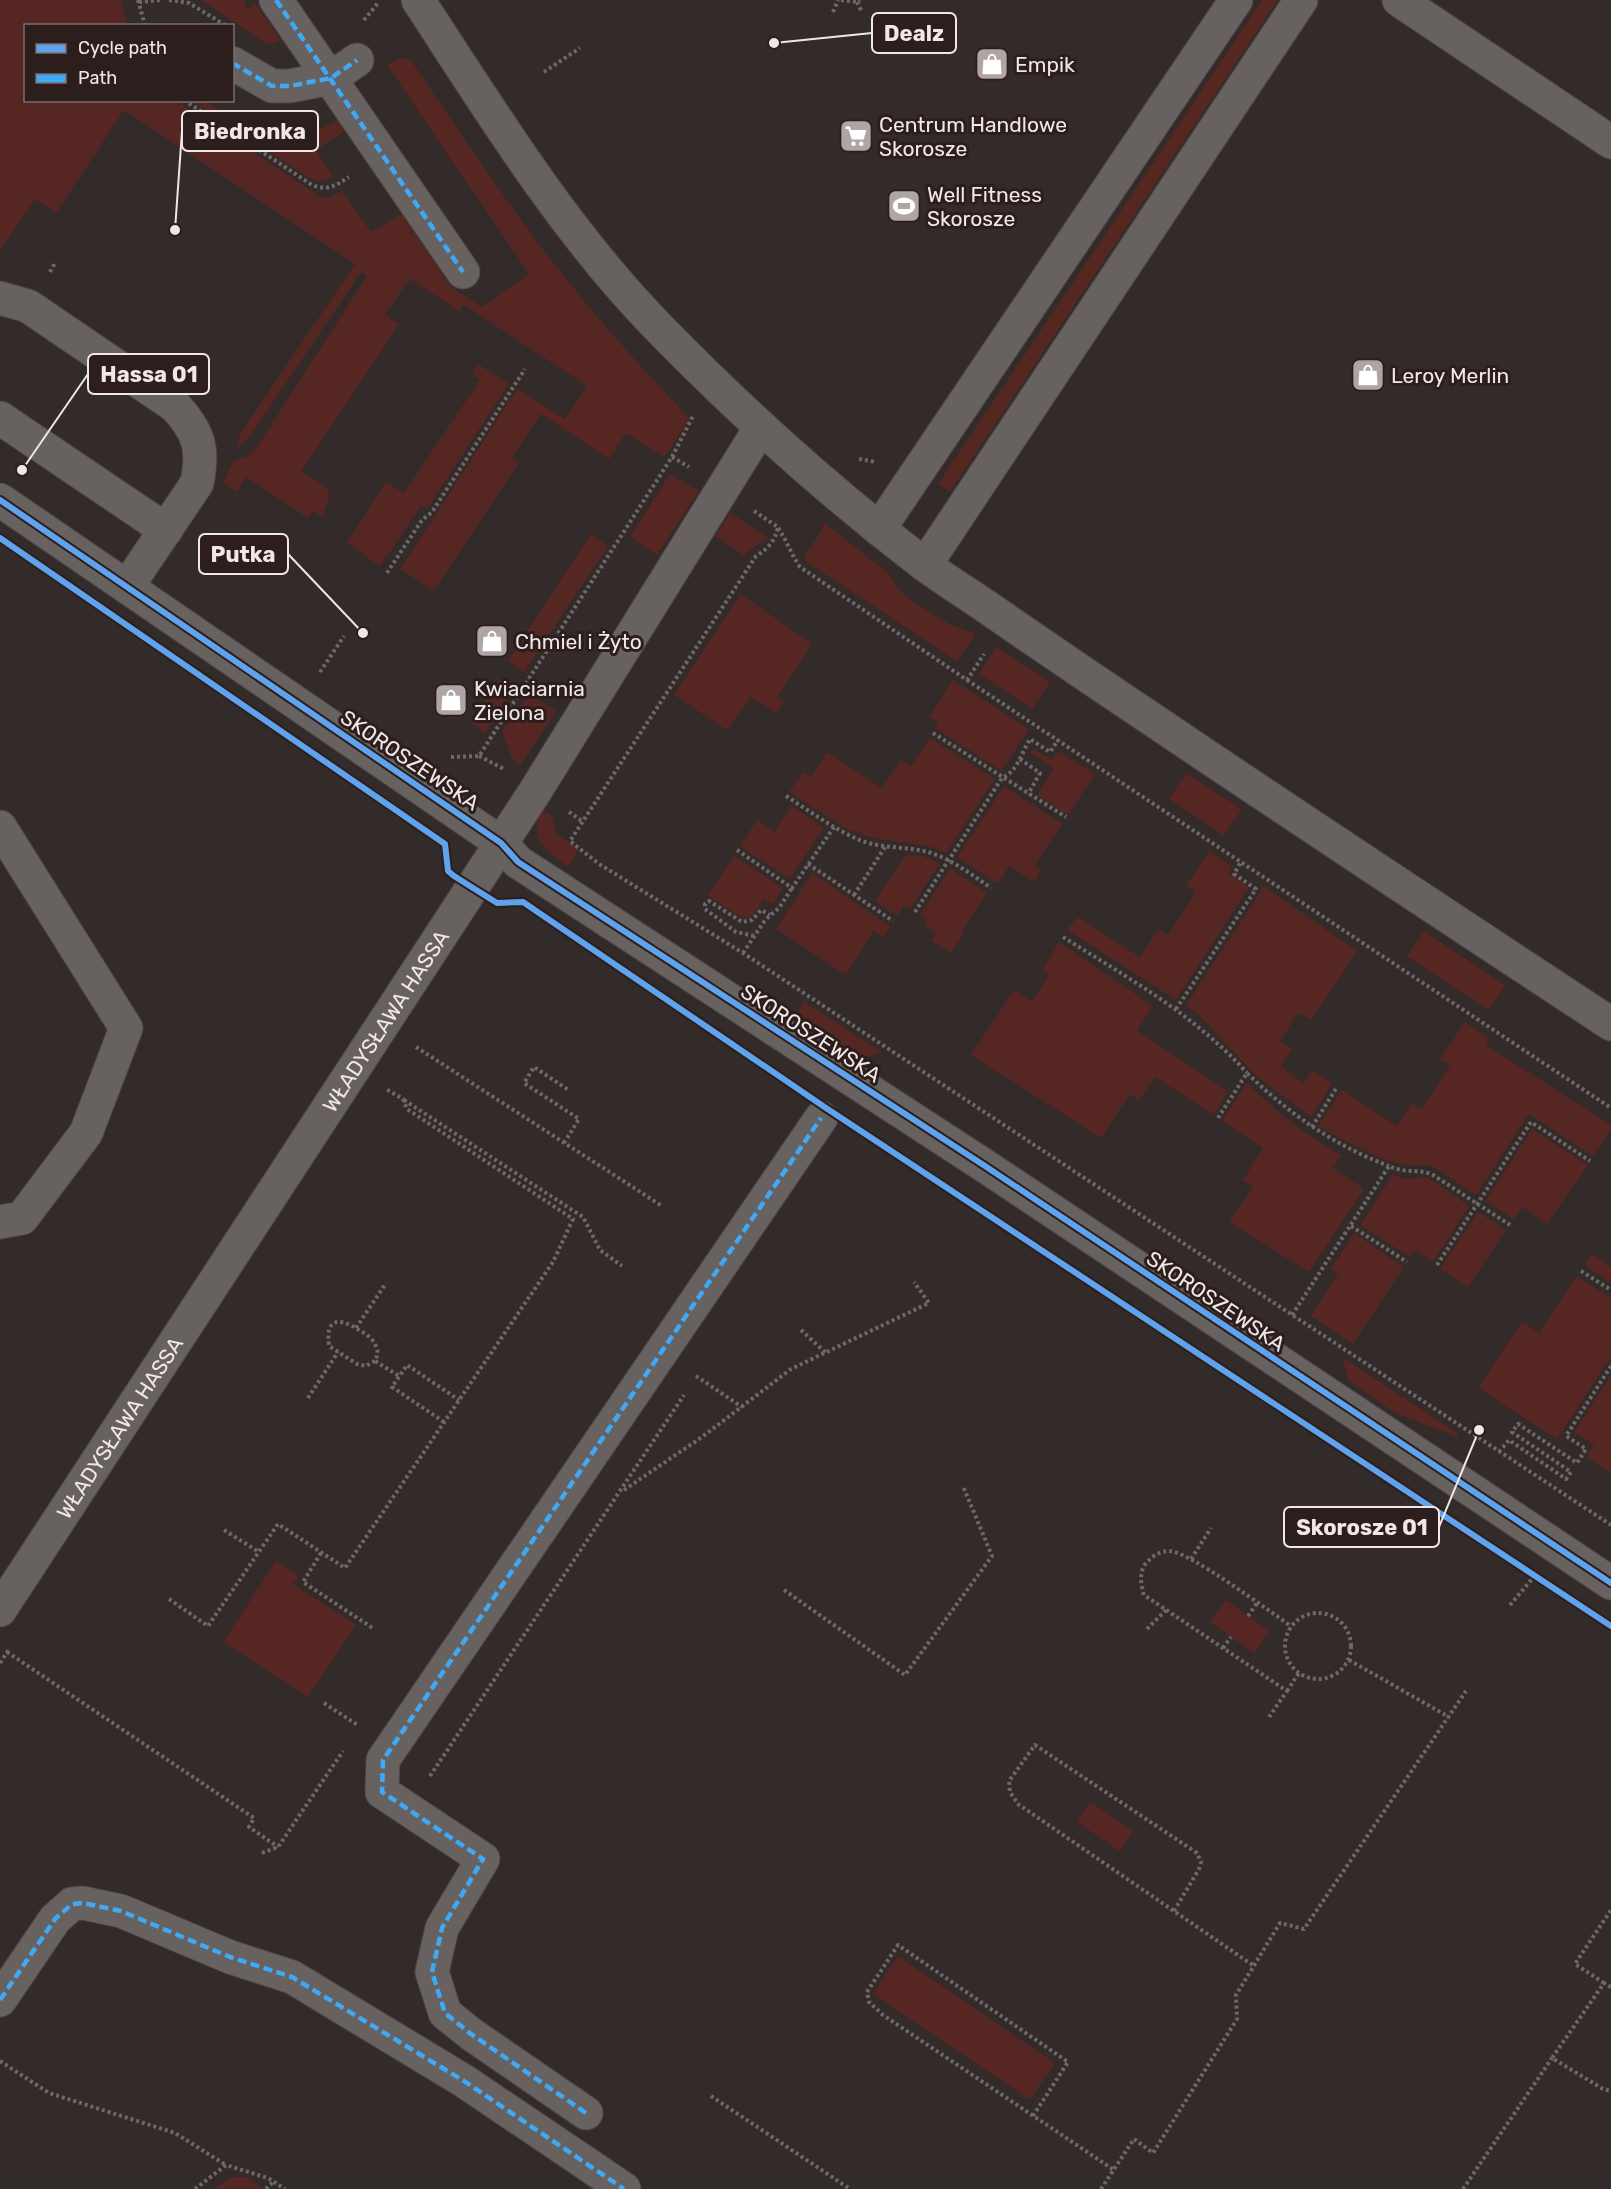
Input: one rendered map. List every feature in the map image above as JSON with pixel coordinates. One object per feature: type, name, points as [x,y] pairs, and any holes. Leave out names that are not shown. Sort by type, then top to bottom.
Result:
[{"type":"street","points":[[276,0],[344,69],[463,272]]},
{"type":"street","points":[[418,0],[511,142],[575,231],[658,327],[761,427],[879,529],[925,565],[1006,621],[1305,823],[1611,1024]]},
{"type":"street","points":[[879,529],[1236,0]]},
{"type":"street","points":[[925,565],[1300,0]]},
{"type":"street","points":[[1399,0],[1611,142]]},
{"type":"street","points":[[234,64],[272,86],[290,86],[344,69]]},
{"type":"street","points":[[0,298],[28,306],[175,406],[188,421],[199,443],[201,466],[197,483],[127,587]]},
{"type":"street","points":[[0,418],[166,530]]},
{"type":"street","name":"WŁADYSŁAWA HASSA","points":[[0,1610],[536,790],[761,427]]},
{"type":"street","name":"SKOROSZEWSKA","points":[[0,500],[501,843],[518,862],[985,1166],[1611,1583]]},
{"type":"street","points":[[0,827],[126,1028],[86,1133],[22,1218],[0,1222]]},
{"type":"street","points":[[586,2113],[445,2013],[432,1972],[442,1928],[483,1859],[382,1792],[383,1760],[821,1118]]},
{"type":"street","points":[[0,2000],[55,1919],[72,1904],[83,1902],[112,1908],[230,1957],[292,1977],[464,2081],[624,2189]]},
{"type":"path","points":[[144,24],[138,1],[160,0]]},
{"type":"path","points":[[169,0],[189,3],[224,24]]},
{"type":"path","points":[[833,12],[840,0],[859,1],[862,12]]},
{"type":"path","points":[[544,72],[580,48]]},
{"type":"path","points":[[187,102],[312,185],[323,189],[331,188],[354,174]]},
{"type":"path","points":[[387,573],[422,520],[432,512],[525,369]]},
{"type":"path","points":[[479,756],[672,457],[694,414]]},
{"type":"path","points":[[750,509],[778,527],[788,541],[791,554],[800,567],[1611,1108]]},
{"type":"path","points":[[778,527],[771,544],[756,556],[570,841],[599,864],[743,953],[1611,1525]]},
{"type":"path","points":[[967,680],[1006,621]]},
{"type":"path","points":[[320,672],[344,636]]},
{"type":"path","points":[[311,666],[330,678]]},
{"type":"path","points":[[933,733],[1066,818]]},
{"type":"path","points":[[915,912],[1002,778],[1009,775],[1020,759],[1030,739],[1050,752],[1058,740]]},
{"type":"path","points":[[444,752],[453,759],[479,756],[510,772]]},
{"type":"path","points":[[1020,759],[1040,773],[1028,794]]},
{"type":"path","points":[[786,796],[834,827],[865,842],[931,853],[948,860],[991,888]]},
{"type":"path","points":[[743,953],[770,915],[779,908],[834,827]]},
{"type":"path","points":[[854,895],[885,847]]},
{"type":"path","points":[[737,850],[792,888]]},
{"type":"path","points":[[1176,1009],[1256,889],[1234,874],[1241,862]]},
{"type":"path","points":[[808,864],[893,921]]},
{"type":"path","points":[[754,936],[736,932],[705,909],[705,904],[709,902],[742,922],[752,920],[761,910],[770,915]]},
{"type":"path","points":[[1064,937],[1176,1009],[1206,1032],[1275,1099],[1312,1127],[1352,1151],[1389,1166],[1407,1172],[1427,1172],[1510,1225]]},
{"type":"path","points":[[427,1054],[662,1206]]},
{"type":"path","points":[[564,1143],[579,1119],[524,1083],[534,1067],[570,1091]]},
{"type":"path","points":[[1218,1118],[1247,1072]]},
{"type":"path","points":[[1312,1127],[1337,1087]]},
{"type":"path","points":[[397,1096],[583,1217],[600,1250],[622,1266]]},
{"type":"path","points":[[169,1599],[208,1626],[278,1524],[345,1568],[553,1262],[573,1220],[407,1109],[403,1099]]},
{"type":"path","points":[[1437,1265],[1531,1122],[1590,1161]]},
{"type":"path","points":[[1292,1315],[1389,1166]]},
{"type":"path","points":[[1351,1226],[1407,1262]]},
{"type":"path","points":[[1581,1271],[1611,1290]]},
{"type":"path","points":[[620,1493],[702,1437],[791,1369],[929,1303],[914,1282]]},
{"type":"path","points":[[356,1328],[386,1283]]},
{"type":"path","points":[[345,1321],[356,1328],[376,1345],[378,1353],[375,1361],[366,1366],[357,1364],[329,1346],[327,1334],[332,1324],[345,1321]]},
{"type":"path","points":[[801,1330],[826,1353]]},
{"type":"path","points":[[308,1398],[338,1352]]},
{"type":"path","points":[[375,1361],[399,1376]]},
{"type":"path","points":[[444,1422],[392,1387],[399,1376],[407,1365],[459,1400]]},
{"type":"path","points":[[1498,1452],[1509,1440],[1566,1479],[1571,1472],[1512,1432],[1518,1424],[1577,1463],[1586,1449],[1566,1436],[1611,1366]]},
{"type":"path","points":[[696,1376],[742,1407]]},
{"type":"path","points":[[784,1590],[905,1675],[992,1556],[963,1486]]},
{"type":"path","points":[[1191,1559],[1211,1528]]},
{"type":"path","points":[[224,1530],[259,1552]]},
{"type":"path","points":[[1287,1691],[1144,1595],[1141,1583],[1142,1567],[1154,1555],[1170,1551],[1191,1559],[1292,1626]]},
{"type":"path","points":[[321,1553],[303,1582],[374,1629]]},
{"type":"path","points":[[1510,1605],[1535,1576]]},
{"type":"path","points":[[1248,1616],[1257,1603]]},
{"type":"path","points":[[1147,1629],[1166,1610]]},
{"type":"path","points":[[1319,1613],[1334,1616],[1346,1626],[1351,1639],[1351,1653],[1348,1660],[1346,1666],[1336,1675],[1323,1680],[1307,1678],[1294,1670],[1286,1656],[1285,1641],[1292,1626],[1303,1616],[1319,1613]]},
{"type":"path","points":[[1223,1648],[1231,1638]]},
{"type":"path","points":[[7,1652],[254,1818],[249,1827],[278,1847]]},
{"type":"path","points":[[1348,1660],[1449,1717]]},
{"type":"path","points":[[1269,1717],[1299,1673]]},
{"type":"path","points":[[1101,2189],[1134,2139],[1154,2153],[1237,2019],[1236,1995],[1280,1923],[1304,1929],[1466,1691]]},
{"type":"path","points":[[324,1703],[360,1727],[353,1736]]},
{"type":"path","points":[[262,1853],[278,1847],[347,1745]]},
{"type":"path","points":[[1174,1911],[1199,1869],[1201,1862],[1197,1853],[1035,1745],[1009,1780],[1010,1792],[1018,1804],[1254,1966]]},
{"type":"path","points":[[1611,1910],[1575,1964],[1611,1987]]},
{"type":"path","points":[[1033,2115],[1068,2062],[898,1945],[867,1992],[868,2002],[1033,2115],[1114,2170]]},
{"type":"path","points":[[1463,2189],[1604,1983]]},
{"type":"path","points":[[1552,2058],[1603,2089],[1611,2091]]},
{"type":"path","points":[[0,2061],[49,2093],[175,2133],[226,2165],[273,2182],[285,2189]]},
{"type":"path","points":[[711,2096],[850,2189]]},
{"type":"path","points":[[195,2189],[226,2165]]},
{"type":"path","points":[[266,2189],[273,2182]]},
{"type":"shaded area","points":[[0,0],[121,0],[127,24],[24,24],[24,102],[178,102],[319,196],[327,198],[342,191],[371,232],[402,214],[451,287],[482,307],[529,274],[387,65],[399,59],[410,59],[523,222],[578,294],[690,419],[664,457],[626,433],[609,459],[541,414],[512,458],[519,463],[434,591],[400,569],[517,389],[565,419],[587,386],[463,304],[459,311],[410,279],[385,315],[399,324],[301,471],[328,489],[329,498],[322,517],[313,511],[308,518],[246,477],[236,492],[223,483],[233,461],[249,456],[257,447],[367,276],[361,272],[247,441],[236,447],[240,434],[355,264],[124,110],[56,213],[35,199],[0,250],[0,121],[2,118],[0,117]]},
{"type":"shaded area","points":[[202,0],[245,0],[245,6],[251,8],[254,2],[281,40],[268,45]]},
{"type":"shaded area","points":[[1262,0],[1278,0],[950,492],[938,484]]},
{"type":"shaded area","points":[[194,102],[207,103],[243,124],[270,134],[296,135],[338,120],[346,130],[316,150],[333,177],[321,181],[309,178]]},
{"type":"shaded area","points":[[478,364],[509,384],[427,509],[421,506],[380,566],[347,543],[386,482],[404,493],[480,380],[472,374]]},
{"type":"shaded area","points":[[670,474],[699,491],[657,555],[630,537]]},
{"type":"shaded area","points":[[730,513],[769,538],[756,545],[744,556],[715,536]]},
{"type":"shaded area","points":[[824,522],[888,573],[900,591],[916,604],[949,624],[976,634],[957,661],[808,563],[804,557],[822,530]]},
{"type":"shaded area","points":[[591,534],[608,546],[524,672],[508,661]]},
{"type":"shaded area","points":[[741,594],[812,644],[778,696],[784,701],[776,713],[751,697],[727,730],[674,695]]},
{"type":"shaded area","points":[[996,647],[1050,682],[1032,709],[979,674]]},
{"type":"shaded area","points":[[499,679],[514,689],[485,733],[470,722]]},
{"type":"shaded area","points":[[953,680],[1029,729],[1001,771],[935,728],[938,723],[929,717]]},
{"type":"shaded area","points":[[529,694],[556,711],[520,765],[512,759],[502,731]]},
{"type":"shaded area","points":[[930,738],[995,779],[946,853],[925,846],[880,839],[849,830],[789,792],[803,772],[811,777],[827,752],[882,788],[901,760],[911,766]]},
{"type":"shaded area","points":[[1033,749],[1052,760],[1058,751],[1095,774],[1068,815],[1037,796],[1054,768],[1030,753]]},
{"type":"shaded area","points":[[1186,773],[1242,809],[1224,836],[1169,799]]},
{"type":"shaded area","points":[[1004,786],[1062,824],[1035,865],[1041,870],[1034,882],[1009,866],[999,882],[995,882],[957,857]]},
{"type":"shaded area","points":[[791,805],[824,828],[790,879],[740,846],[757,820],[775,832]]},
{"type":"shaded area","points":[[541,809],[552,816],[557,835],[579,849],[569,867],[541,844],[537,829]]},
{"type":"shaded area","points":[[1209,851],[1232,866],[1228,873],[1249,887],[1176,1000],[1067,930],[1077,917],[1140,957],[1158,929],[1168,935],[1196,892],[1186,886]]},
{"type":"shaded area","points":[[906,855],[922,856],[940,863],[910,909],[904,905],[897,916],[875,901]]},
{"type":"shaded area","points":[[734,856],[783,888],[773,904],[763,899],[749,918],[735,913],[708,895]]},
{"type":"shaded area","points":[[950,868],[987,893],[962,931],[964,933],[951,953],[931,941],[936,933],[924,925],[927,921],[920,915]]},
{"type":"shaded area","points":[[812,873],[890,926],[883,937],[873,931],[846,975],[776,929]]},
{"type":"shaded area","points":[[1264,886],[1357,951],[1311,1020],[1298,1013],[1280,1041],[1292,1049],[1281,1067],[1304,1083],[1313,1070],[1332,1083],[1312,1117],[1258,1078],[1201,1017],[1186,1005]]},
{"type":"shaded area","points":[[1424,931],[1505,985],[1489,1010],[1407,956]]},
{"type":"shaded area","points":[[1059,942],[1153,1006],[1137,1031],[1228,1091],[1214,1115],[1155,1077],[1139,1100],[1130,1094],[1101,1138],[971,1055],[1014,990],[1032,1001],[1049,975],[1042,970]]},
{"type":"shaded area","points":[[803,1001],[883,1053],[857,1058],[806,1025],[799,1013]]},
{"type":"shaded area","points":[[1465,1022],[1489,1038],[1486,1045],[1611,1125],[1611,1130],[1593,1156],[1529,1114],[1476,1195],[1431,1165],[1403,1165],[1381,1158],[1318,1126],[1342,1090],[1397,1126],[1412,1103],[1422,1109],[1450,1065],[1440,1059]]},
{"type":"shaded area","points":[[1247,1082],[1292,1122],[1342,1155],[1333,1168],[1364,1189],[1309,1272],[1229,1222],[1253,1187],[1243,1180],[1263,1148],[1222,1121]]},
{"type":"shaded area","points":[[1532,1129],[1588,1165],[1547,1224],[1522,1207],[1514,1219],[1485,1201]]},
{"type":"shaded area","points":[[1393,1174],[1405,1179],[1427,1177],[1469,1206],[1433,1262],[1415,1250],[1410,1257],[1360,1225]]},
{"type":"shaded area","points":[[1478,1212],[1506,1230],[1468,1287],[1440,1269]]},
{"type":"shaded area","points":[[1354,1233],[1404,1267],[1353,1344],[1311,1316],[1338,1273],[1331,1268]]},
{"type":"shaded area","points":[[1591,1254],[1611,1267],[1611,1283],[1584,1265]]},
{"type":"shaded area","points":[[1577,1276],[1611,1298],[1611,1357],[1557,1439],[1478,1388],[1522,1322],[1539,1333]]},
{"type":"shaded area","points":[[1342,1357],[1459,1434],[1457,1437],[1395,1413],[1349,1381]]},
{"type":"shaded area","points":[[1611,1375],[1611,1473],[1587,1457],[1594,1445],[1574,1432]]},
{"type":"shaded area","points":[[276,1561],[299,1575],[293,1584],[356,1625],[308,1697],[223,1642]]},
{"type":"shaded area","points":[[1226,1600],[1270,1631],[1254,1653],[1210,1622]]},
{"type":"shaded area","points":[[1090,1802],[1133,1831],[1120,1851],[1077,1822]]},
{"type":"shaded area","points":[[898,1956],[1055,2063],[1030,2100],[873,1994]]},
{"type":"shaded area","points":[[232,2177],[246,2177],[264,2189],[213,2189]]},
{"type":"marked path","points":[[276,0],[463,272]]},
{"type":"marked path","points":[[234,64],[272,86],[290,86],[331,78],[357,60]]},
{"type":"marked path","points":[[586,2113],[471,2034],[445,2013],[432,1972],[442,1928],[483,1859],[382,1792],[383,1760],[821,1118]]},
{"type":"marked path","points":[[0,2000],[55,1919],[72,1904],[83,1903],[121,1911],[230,1957],[292,1977],[464,2081],[624,2189]]},
{"type":"cycle path","points":[[0,500],[501,843],[518,862],[985,1166],[1611,1583]]},
{"type":"cycle path","points":[[0,538],[445,844],[448,871],[454,876],[497,903],[523,902],[826,1108],[1611,1626]]},
{"type":"place","name":"Dealz","points":[[774,43]]},
{"type":"place","name":"Empik","points":[[992,64]]},
{"type":"place","name":"Centrum Handlowe Skorosze","points":[[856,136]]},
{"type":"place","name":"Well Fitness Skorosze","points":[[904,206]]},
{"type":"place","name":"Biedronka","points":[[175,230]]},
{"type":"place","name":"Leroy Merlin","points":[[1368,375]]},
{"type":"place","name":"Hassa 01","points":[[22,470]]},
{"type":"place","name":"Putka","points":[[363,633]]},
{"type":"place","name":"Chmiel i Żyto","points":[[492,641]]},
{"type":"place","name":"Kwiaciarnia Zielona","points":[[451,700]]},
{"type":"place","name":"Skorosze 01","points":[[1479,1430]]}]
